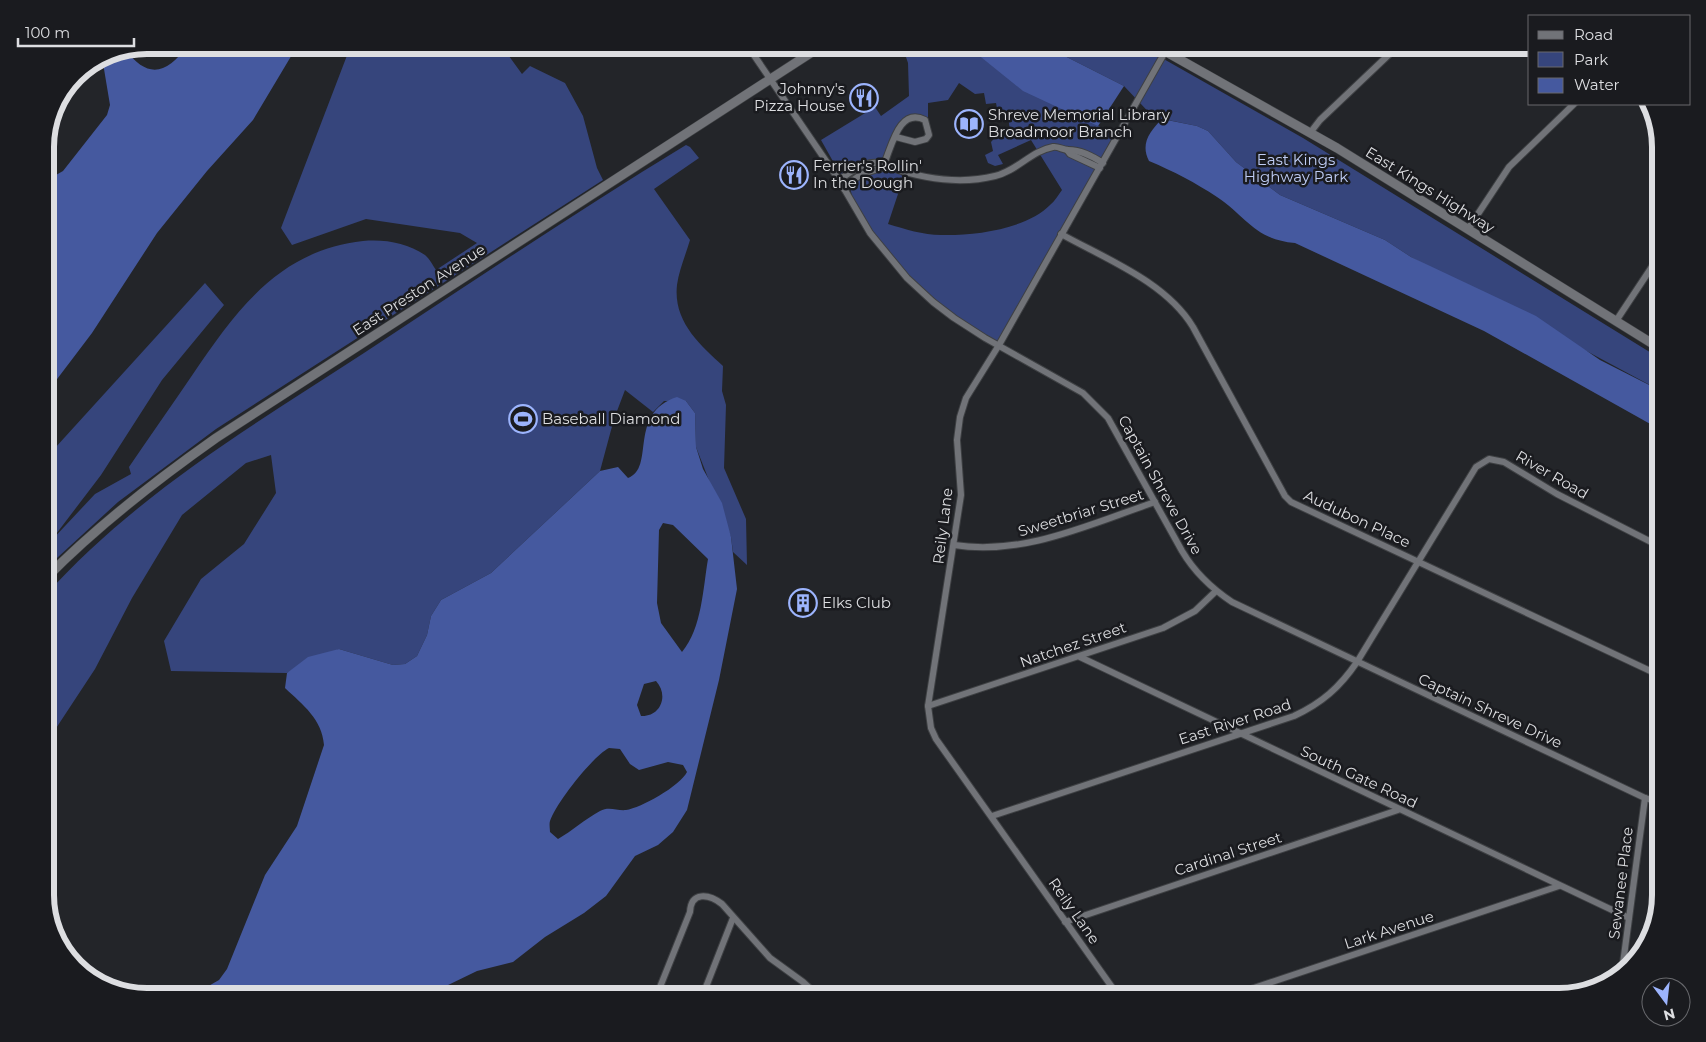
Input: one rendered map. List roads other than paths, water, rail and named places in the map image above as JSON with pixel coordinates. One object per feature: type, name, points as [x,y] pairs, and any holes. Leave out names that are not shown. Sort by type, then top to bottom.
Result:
[{"type":"street","name":"Captain Shreve Drive","points":[[754,54],[839,180],[870,233],[907,278],[933,302],[969,328],[1070,385],[1096,404],[1118,433],[1189,563],[1216,591],[1232,602],[1357,662],[1652,800]]},
{"type":"street","name":"East Preston Avenue","points":[[54,570],[136,497],[216,438],[809,54]]},
{"type":"street","name":"Reily Lane","points":[[1113,988],[936,739],[931,728],[928,706],[961,495],[957,440],[960,417],[971,388],[999,345],[1164,54]]},
{"type":"street","name":"East Kings Highway","points":[[1177,54],[1310,133],[1652,343]]},
{"type":"street","points":[[1310,133],[1320,120],[1390,54]]},
{"type":"street","points":[[1468,230],[1509,167],[1573,105]]},
{"type":"street","points":[[887,166],[900,124],[906,119],[920,117],[926,120],[929,135],[926,140],[915,142],[896,137]]},
{"type":"street","points":[[839,180],[862,165],[878,162],[914,176],[958,182],[996,176],[1017,167],[1039,151],[1055,146],[1082,152],[1102,165]]},
{"type":"street","points":[[844,189],[856,178],[874,169],[887,166]]},
{"type":"street","name":"Audubon Place","points":[[1061,234],[1144,281],[1178,306],[1194,327],[1288,499],[1652,672]]},
{"type":"street","points":[[1616,321],[1652,267]]},
{"type":"street","name":"River Road","points":[[1418,561],[1476,466],[1489,459],[1504,462],[1557,494],[1652,542]]},
{"type":"street","name":"Sweetbriar Street","points":[[954,545],[980,548],[1023,545],[1155,502]]},
{"type":"street","name":"East River Road","points":[[992,816],[1294,716],[1311,708],[1340,686],[1357,662],[1418,561]]},
{"type":"street","name":"Natchez Street","points":[[928,706],[1080,657],[1178,622],[1195,611],[1216,591]]},
{"type":"street","name":"South Gate Road","points":[[1080,657],[1238,734],[1629,918]]},
{"type":"street","name":"Sewanee Place","points":[[1623,963],[1645,798]]},
{"type":"street","name":"Cardinal Street","points":[[1066,922],[1398,810]]},
{"type":"street","name":"Lark Avenue","points":[[1253,988],[1559,886]]},
{"type":"street","points":[[660,988],[690,912],[692,900],[702,896],[715,899],[770,958],[809,988]]},
{"type":"street","points":[[706,988],[733,918]]},
{"type":"water","points":[[292,54],[253,120],[207,171],[157,233],[92,333],[54,383],[54,175],[63,171],[107,115],[110,105],[103,65],[130,56],[142,66],[157,70],[173,62],[180,55]]},
{"type":"water","points":[[977,54],[1061,54],[1124,86],[1098,126],[1023,91]]},
{"type":"water","points":[[1162,119],[1197,126],[1208,131],[1236,162],[1280,195],[1385,240],[1411,257],[1536,316],[1600,360],[1652,386],[1652,425],[1484,331],[1295,243],[1281,241],[1260,232],[1209,192],[1149,161],[1146,155],[1146,143],[1154,128]]},
{"type":"water","points":[[677,397],[686,401],[695,413],[696,447],[703,469],[722,503],[731,537],[737,589],[719,680],[687,810],[673,832],[658,845],[635,856],[606,896],[584,913],[545,937],[513,962],[477,971],[443,988],[205,988],[219,980],[227,969],[265,875],[297,826],[324,745],[316,720],[285,688],[287,673],[308,657],[339,649],[393,665],[405,664],[417,656],[427,635],[431,616],[441,600],[491,573],[600,471],[618,467],[628,478],[636,472],[643,452],[647,427],[652,415],[662,405]],"holes":[[[663,523],[673,525],[708,559],[698,620],[689,642],[682,652],[661,623],[657,603],[659,530]],[[656,681],[662,693],[661,704],[654,713],[641,716],[637,705],[644,684]],[[609,748],[620,749],[630,764],[639,770],[668,762],[683,765],[687,772],[677,784],[650,801],[626,810],[610,809],[600,811],[558,839],[550,832],[550,822],[554,813],[576,781],[594,760]]]},
{"type":"place","name":"Johnny's Pizza House","points":[[864,98]]},
{"type":"place","name":"Shreve Memorial Library Broadmoor Branch","points":[[969,124]]},
{"type":"place","name":"Ferrier's Rollin' In the Dough","points":[[794,175]]},
{"type":"place","name":"Baseball Diamond","points":[[523,419]]},
{"type":"place","name":"Elks Club","points":[[803,603]]},
{"type":"park label","name":"East Kings Highway Park","points":[[1296,168]]}]
